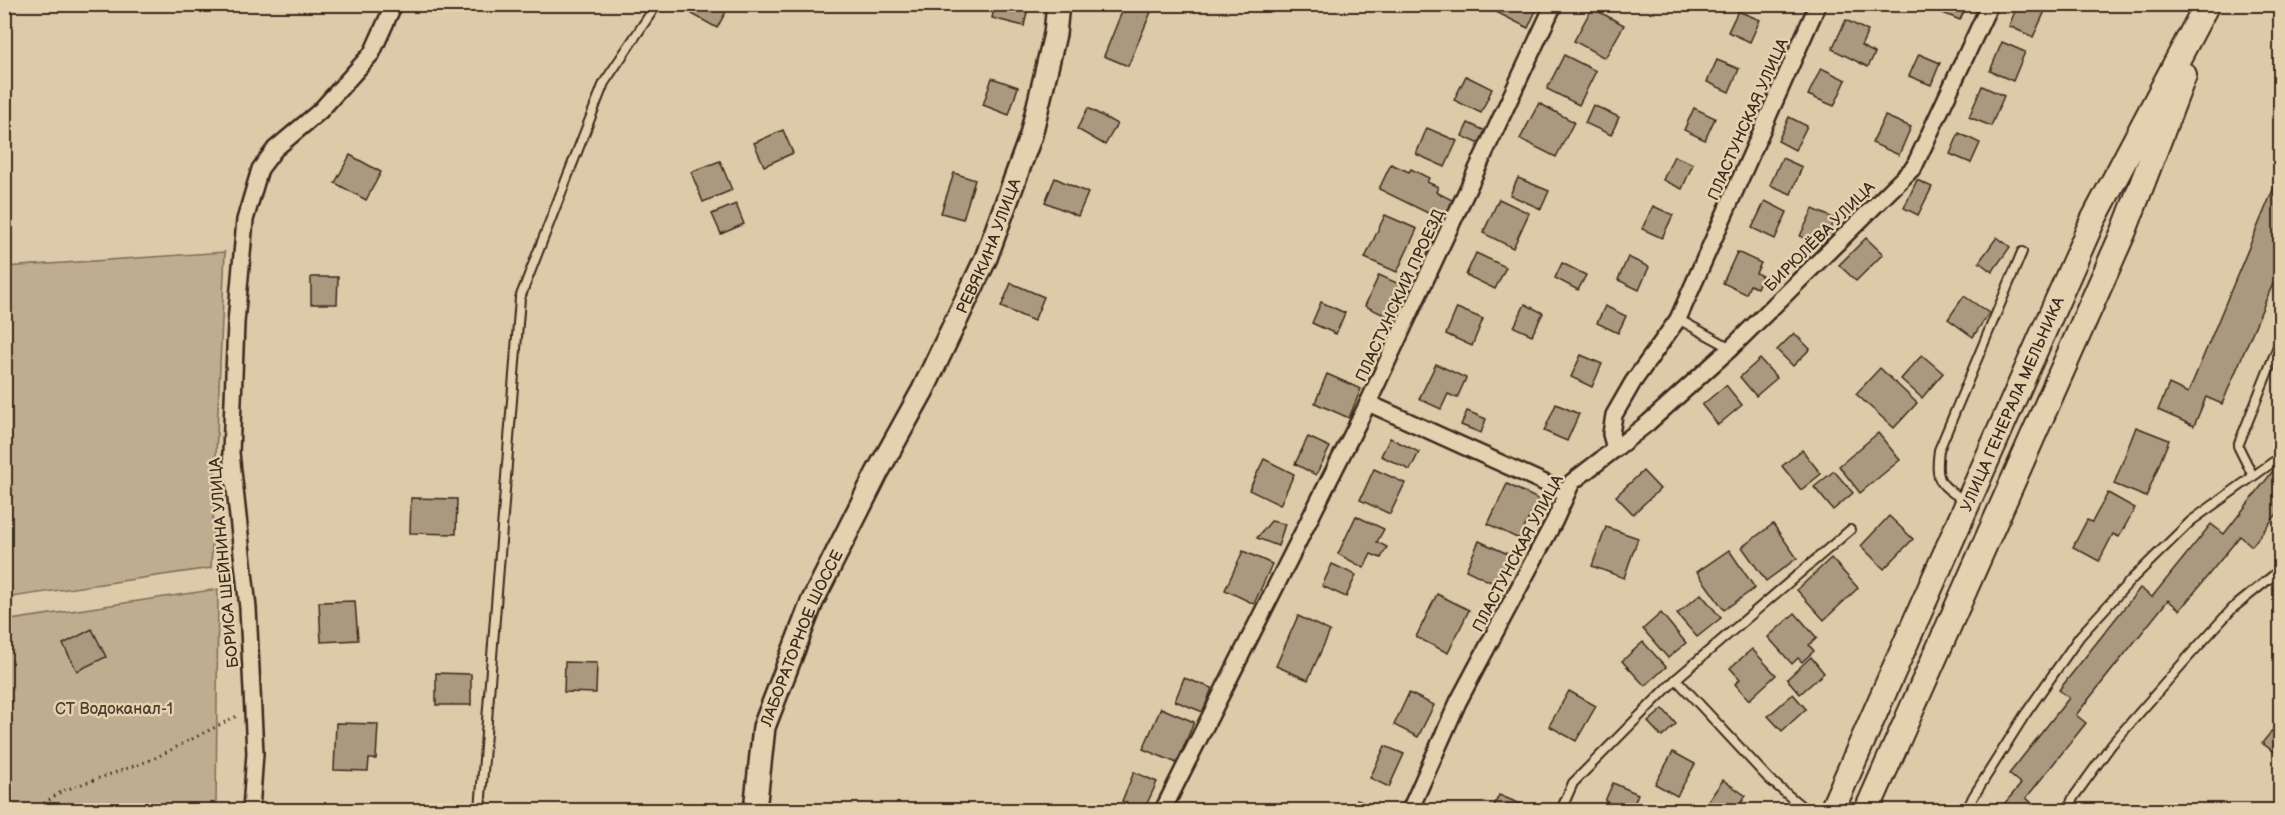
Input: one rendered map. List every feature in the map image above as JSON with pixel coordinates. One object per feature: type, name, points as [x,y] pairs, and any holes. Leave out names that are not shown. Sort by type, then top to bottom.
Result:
[{"type":"main road","name":"РЕВЯКИНА УЛИЦА","points":[[877,473],[923,390],[986,258],[1031,135],[1055,34],[1058,4]]},
{"type":"main road","name":"УЛИЦА ГЕНЕРАЛА МЕЛЬНИКА","points":[[1832,810],[2092,222],[2209,4]]},
{"type":"main road","name":"УЛИЦА ГЕНЕРАЛА МЕЛЬНИКА","points":[[1867,810],[2124,231],[2209,4]]},
{"type":"main road","name":"ЛАБОРАТОРНОЕ ШОССЕ","points":[[755,810],[764,727],[812,602],[877,473]]},
{"type":"street","name":"БОРИСА ШЕЙНИНА УЛИЦА","points":[[251,810],[255,753],[248,608],[231,453],[236,323],[245,220],[260,169],[275,150],[320,111],[372,52],[394,4]]},
{"type":"street","name":"ПЛАСТУНСКИЙ ПРОЕЗД","points":[[1554,4],[1368,403],[1567,493]]},
{"type":"street","name":"ПЛАСТУНСКАЯ УЛИЦА","points":[[1410,810],[1458,702],[1555,520],[1572,482],[1615,449],[1611,434],[1614,415],[1633,382],[1678,319],[1818,4]]},
{"type":"street","name":"БИРЮЛЁВА УЛИЦА","points":[[1615,449],[1648,423],[1731,348],[1914,167],[1990,4]]},
{"type":"street","points":[[1163,810],[1368,403]]},
{"type":"lane","points":[[480,810],[520,298],[604,83],[657,4]]},
{"type":"lane","points":[[1968,502],[1942,485],[1936,472],[1939,450],[2022,252]]},
{"type":"lane","points":[[1678,319],[1731,348]]},
{"type":"lane","points":[[2253,476],[2238,446],[2280,341]]},
{"type":"lane","points":[[1967,810],[2024,716],[2080,636],[2131,580],[2191,521],[2280,457]]},
{"type":"lane","points":[[1561,810],[1573,783],[1676,679],[1851,530]]},
{"type":"lane","points":[[2068,810],[2073,798],[2112,744],[2190,655],[2233,608],[2280,570]]},
{"type":"lane","points":[[1676,679],[1769,779],[1806,810]]},
{"type":"path","points":[[34,810],[62,791],[151,760],[252,708]]},
{"type":"green space","points":[[225,252],[211,568],[5,598],[5,267]]},
{"type":"green space","name":"СТ Водоканал-1","points":[[218,589],[216,810],[5,810],[4,621]]},
{"type":"building","points":[[697,4],[730,4],[717,28],[692,14]]},
{"type":"building","points":[[995,4],[1029,4],[1024,26],[992,18]]},
{"type":"building","points":[[1125,4],[1154,5],[1128,66],[1104,56]]},
{"type":"building","points":[[1500,4],[1539,4],[1528,28],[1496,12]]},
{"type":"building","points":[[1941,4],[1967,4],[1960,20],[1938,11]]},
{"type":"building","points":[[2018,4],[2030,4],[2045,11],[2033,37],[2009,26]]},
{"type":"building","points":[[1592,8],[1624,25],[1605,58],[1574,41]]},
{"type":"building","points":[[1738,11],[1760,20],[1750,42],[1728,32]]},
{"type":"building","points":[[1846,20],[1868,31],[1861,46],[1875,53],[1868,67],[1832,49]]},
{"type":"building","points":[[2002,42],[2025,52],[2013,81],[1990,71]]},
{"type":"building","points":[[1919,54],[1940,63],[1931,85],[1909,76]]},
{"type":"building","points":[[1564,55],[1596,71],[1579,105],[1547,89]]},
{"type":"building","points":[[1717,60],[1739,69],[1729,92],[1707,82]]},
{"type":"building","points":[[1821,68],[1846,80],[1834,106],[1808,95]]},
{"type":"building","points":[[1466,76],[1492,89],[1481,113],[1454,100]]},
{"type":"building","points":[[992,78],[1018,87],[1009,115],[983,105]]},
{"type":"building","points":[[1982,86],[2004,96],[1991,126],[1969,117]]},
{"type":"building","points":[[1539,103],[1574,122],[1556,157],[1520,139]]},
{"type":"building","points":[[1593,105],[1619,117],[1611,135],[1585,123]]},
{"type":"building","points":[[1088,108],[1117,124],[1105,145],[1077,129]]},
{"type":"building","points":[[1694,108],[1715,118],[1705,140],[1684,130]]},
{"type":"building","points":[[1885,116],[1911,127],[1899,155],[1872,143]]},
{"type":"building","points":[[1789,117],[1807,126],[1795,150],[1778,141]]},
{"type":"building","points":[[1468,123],[1488,132],[1482,145],[1462,136]]},
{"type":"building","points":[[1427,128],[1457,141],[1445,167],[1416,154]]},
{"type":"building","points":[[783,130],[793,153],[764,166],[754,143]]},
{"type":"building","points":[[1959,133],[1980,143],[1971,163],[1950,154]]},
{"type":"building","points":[[350,155],[381,172],[366,200],[335,183]]},
{"type":"building","points":[[1674,156],[1693,164],[1682,189],[1663,180]]},
{"type":"building","points":[[1782,158],[1802,167],[1791,194],[1770,185]]},
{"type":"building","points":[[720,161],[732,190],[703,202],[691,172]]},
{"type":"building","points":[[1391,164],[1409,172],[1411,169],[1429,178],[1427,182],[1438,187],[1436,192],[1454,201],[1444,221],[1379,189]]},
{"type":"building","points":[[954,173],[975,180],[963,219],[941,213]]},
{"type":"building","points":[[2280,173],[2280,267],[2222,404],[2206,397],[2194,426],[2158,410],[2169,384],[2188,393]]},
{"type":"building","points":[[1055,178],[1088,193],[1078,216],[1045,202]]},
{"type":"building","points":[[1518,178],[1549,191],[1541,209],[1510,195]]},
{"type":"building","points":[[1917,180],[1932,187],[1918,215],[1904,208]]},
{"type":"building","points":[[1499,199],[1529,213],[1513,248],[1483,233]]},
{"type":"building","points":[[1765,201],[1787,212],[1775,239],[1752,228]]},
{"type":"building","points":[[736,204],[744,224],[721,234],[712,214]]},
{"type":"building","points":[[1653,206],[1673,215],[1662,238],[1642,229]]},
{"type":"building","points":[[1813,209],[1835,219],[1823,246],[1800,236]]},
{"type":"building","points":[[1385,215],[1417,229],[1397,272],[1365,258]]},
{"type":"building","points":[[1997,237],[2010,247],[1992,272],[1979,262]]},
{"type":"building","points":[[1866,238],[1883,254],[1856,281],[1839,265]]},
{"type":"building","points":[[1737,252],[1761,263],[1756,273],[1762,276],[1757,288],[1750,285],[1746,294],[1723,283]]},
{"type":"building","points":[[1476,253],[1506,267],[1495,289],[1466,275]]},
{"type":"building","points":[[1628,257],[1649,267],[1639,290],[1618,280]]},
{"type":"building","points":[[1562,263],[1586,275],[1578,290],[1555,278]]},
{"type":"building","points":[[1379,275],[1410,289],[1395,320],[1365,306]]},
{"type":"building","points":[[311,277],[338,277],[337,304],[311,304]]},
{"type":"building","points":[[1011,283],[1044,297],[1034,321],[1001,307]]},
{"type":"building","points":[[1964,296],[1989,313],[1973,337],[1948,319]]},
{"type":"building","points":[[1321,302],[1345,313],[1336,334],[1312,323]]},
{"type":"building","points":[[1525,304],[1543,313],[1532,335],[1514,327]]},
{"type":"building","points":[[1605,306],[1626,316],[1618,333],[1597,323]]},
{"type":"building","points":[[1457,308],[1483,319],[1472,346],[1446,334]]},
{"type":"building","points":[[1794,333],[1810,349],[1793,366],[1777,350]]},
{"type":"building","points":[[1581,355],[1602,364],[1592,387],[1571,377]]},
{"type":"building","points":[[1922,355],[1943,373],[1922,398],[1901,379]]},
{"type":"building","points":[[1760,359],[1777,378],[1756,396],[1740,377]]},
{"type":"building","points":[[1436,364],[1466,378],[1457,398],[1448,394],[1441,409],[1419,399]]},
{"type":"building","points":[[1880,368],[1917,403],[1894,428],[1856,394]]},
{"type":"building","points":[[1327,374],[1361,389],[1349,418],[1315,403]]},
{"type":"building","points":[[1726,385],[1742,405],[1718,425],[1702,405]]},
{"type":"building","points":[[1556,404],[1579,414],[1567,441],[1544,431]]},
{"type":"building","points":[[1467,411],[1486,419],[1481,433],[1461,425]]},
{"type":"building","points":[[2136,427],[2169,440],[2146,497],[2114,484]]},
{"type":"building","points":[[1878,433],[1900,460],[1860,493],[1839,466]]},
{"type":"building","points":[[1308,437],[1330,447],[1316,475],[1295,464]]},
{"type":"building","points":[[1390,438],[1419,452],[1410,470],[1381,456]]},
{"type":"building","points":[[1802,450],[1821,474],[1801,490],[1782,466]]},
{"type":"building","points":[[1264,459],[1294,474],[1280,505],[1249,490]]},
{"type":"building","points":[[2280,462],[2280,510],[2252,546],[2240,536],[2180,610],[2168,600],[2076,715],[2086,723],[2026,798],[2038,807],[2035,810],[1999,810],[2021,784],[2009,774],[2069,698],[2059,690],[2140,588],[2152,597],[2211,524],[2224,534]]},
{"type":"building","points":[[1374,469],[1405,483],[1390,514],[1360,500]]},
{"type":"building","points":[[1643,471],[1660,489],[1633,514],[1616,496]]},
{"type":"building","points":[[1834,471],[1853,493],[1833,510],[1814,487]]},
{"type":"building","points":[[1507,484],[1538,499],[1519,539],[1488,524]]},
{"type":"building","points":[[2108,493],[2135,508],[2119,537],[2113,534],[2099,561],[2073,547],[2087,520],[2092,522]]},
{"type":"building","points":[[411,498],[457,499],[456,534],[410,533]]},
{"type":"building","points":[[1356,516],[1384,529],[1377,542],[1387,547],[1381,558],[1371,554],[1364,568],[1338,554]]},
{"type":"building","points":[[1889,516],[1913,539],[1884,569],[1861,546]]},
{"type":"building","points":[[1271,521],[1285,524],[1278,546],[1257,538]]},
{"type":"building","points":[[1773,524],[1797,558],[1766,581],[1742,547]]},
{"type":"building","points":[[1606,527],[1638,538],[1624,578],[1592,566]]},
{"type":"building","points":[[1479,541],[1510,555],[1497,585],[1466,570]]},
{"type":"building","points":[[1729,550],[1755,588],[1724,610],[1697,572]]},
{"type":"building","points":[[1243,551],[1272,564],[1254,604],[1225,590]]},
{"type":"building","points":[[1831,558],[1858,588],[1824,620],[1797,590]]},
{"type":"building","points":[[1332,564],[1356,575],[1346,597],[1322,586]]},
{"type":"building","points":[[1437,594],[1469,610],[1448,653],[1416,637]]},
{"type":"building","points":[[1701,594],[1721,618],[1697,637],[1677,614]]},
{"type":"building","points":[[355,601],[358,640],[321,642],[319,602]]},
{"type":"building","points":[[1661,613],[1686,643],[1668,658],[1643,629]]},
{"type":"building","points":[[1795,613],[1817,638],[1809,645],[1814,651],[1802,662],[1798,658],[1792,664],[1768,637]]},
{"type":"building","points":[[1298,616],[1330,631],[1308,680],[1276,666]]},
{"type":"building","points":[[92,629],[106,657],[77,671],[63,644]]},
{"type":"building","points":[[1643,642],[1666,667],[1645,686],[1622,661]]},
{"type":"building","points":[[1752,649],[1776,675],[1749,700],[1735,684],[1740,679],[1730,668]]},
{"type":"building","points":[[1811,657],[1824,673],[1800,694],[1787,679]]},
{"type":"building","points":[[565,662],[597,663],[596,693],[564,692]]},
{"type":"building","points":[[436,673],[471,674],[471,705],[436,705]]},
{"type":"building","points":[[1184,678],[1212,688],[1203,712],[1175,701]]},
{"type":"building","points":[[1569,691],[1596,706],[1576,741],[1549,726]]},
{"type":"building","points":[[1409,693],[1434,705],[1418,737],[1394,725]]},
{"type":"building","points":[[1793,694],[1806,709],[1782,731],[1768,716]]},
{"type":"building","points":[[1161,708],[1194,722],[1177,763],[1143,749]]},
{"type":"building","points":[[1663,709],[1676,724],[1662,737],[1648,722]]},
{"type":"building","points":[[2280,721],[2280,756],[2262,743]]},
{"type":"building","points":[[336,723],[378,724],[376,759],[369,759],[368,771],[334,770]]},
{"type":"building","points":[[1385,746],[1404,754],[1389,787],[1370,778]]},
{"type":"building","points":[[1673,752],[1695,764],[1677,796],[1655,784]]},
{"type":"building","points":[[1134,772],[1157,782],[1144,810],[1122,801]]},
{"type":"building","points":[[1723,780],[1746,796],[1736,810],[1702,810]]},
{"type":"building","points":[[1613,783],[1638,794],[1634,804],[1650,810],[1626,810],[1605,801]]},
{"type":"building","points":[[1499,795],[1530,808],[1529,810],[1492,810]]},
{"type":"building","points":[[1357,800],[1379,810],[1352,810]]}]
